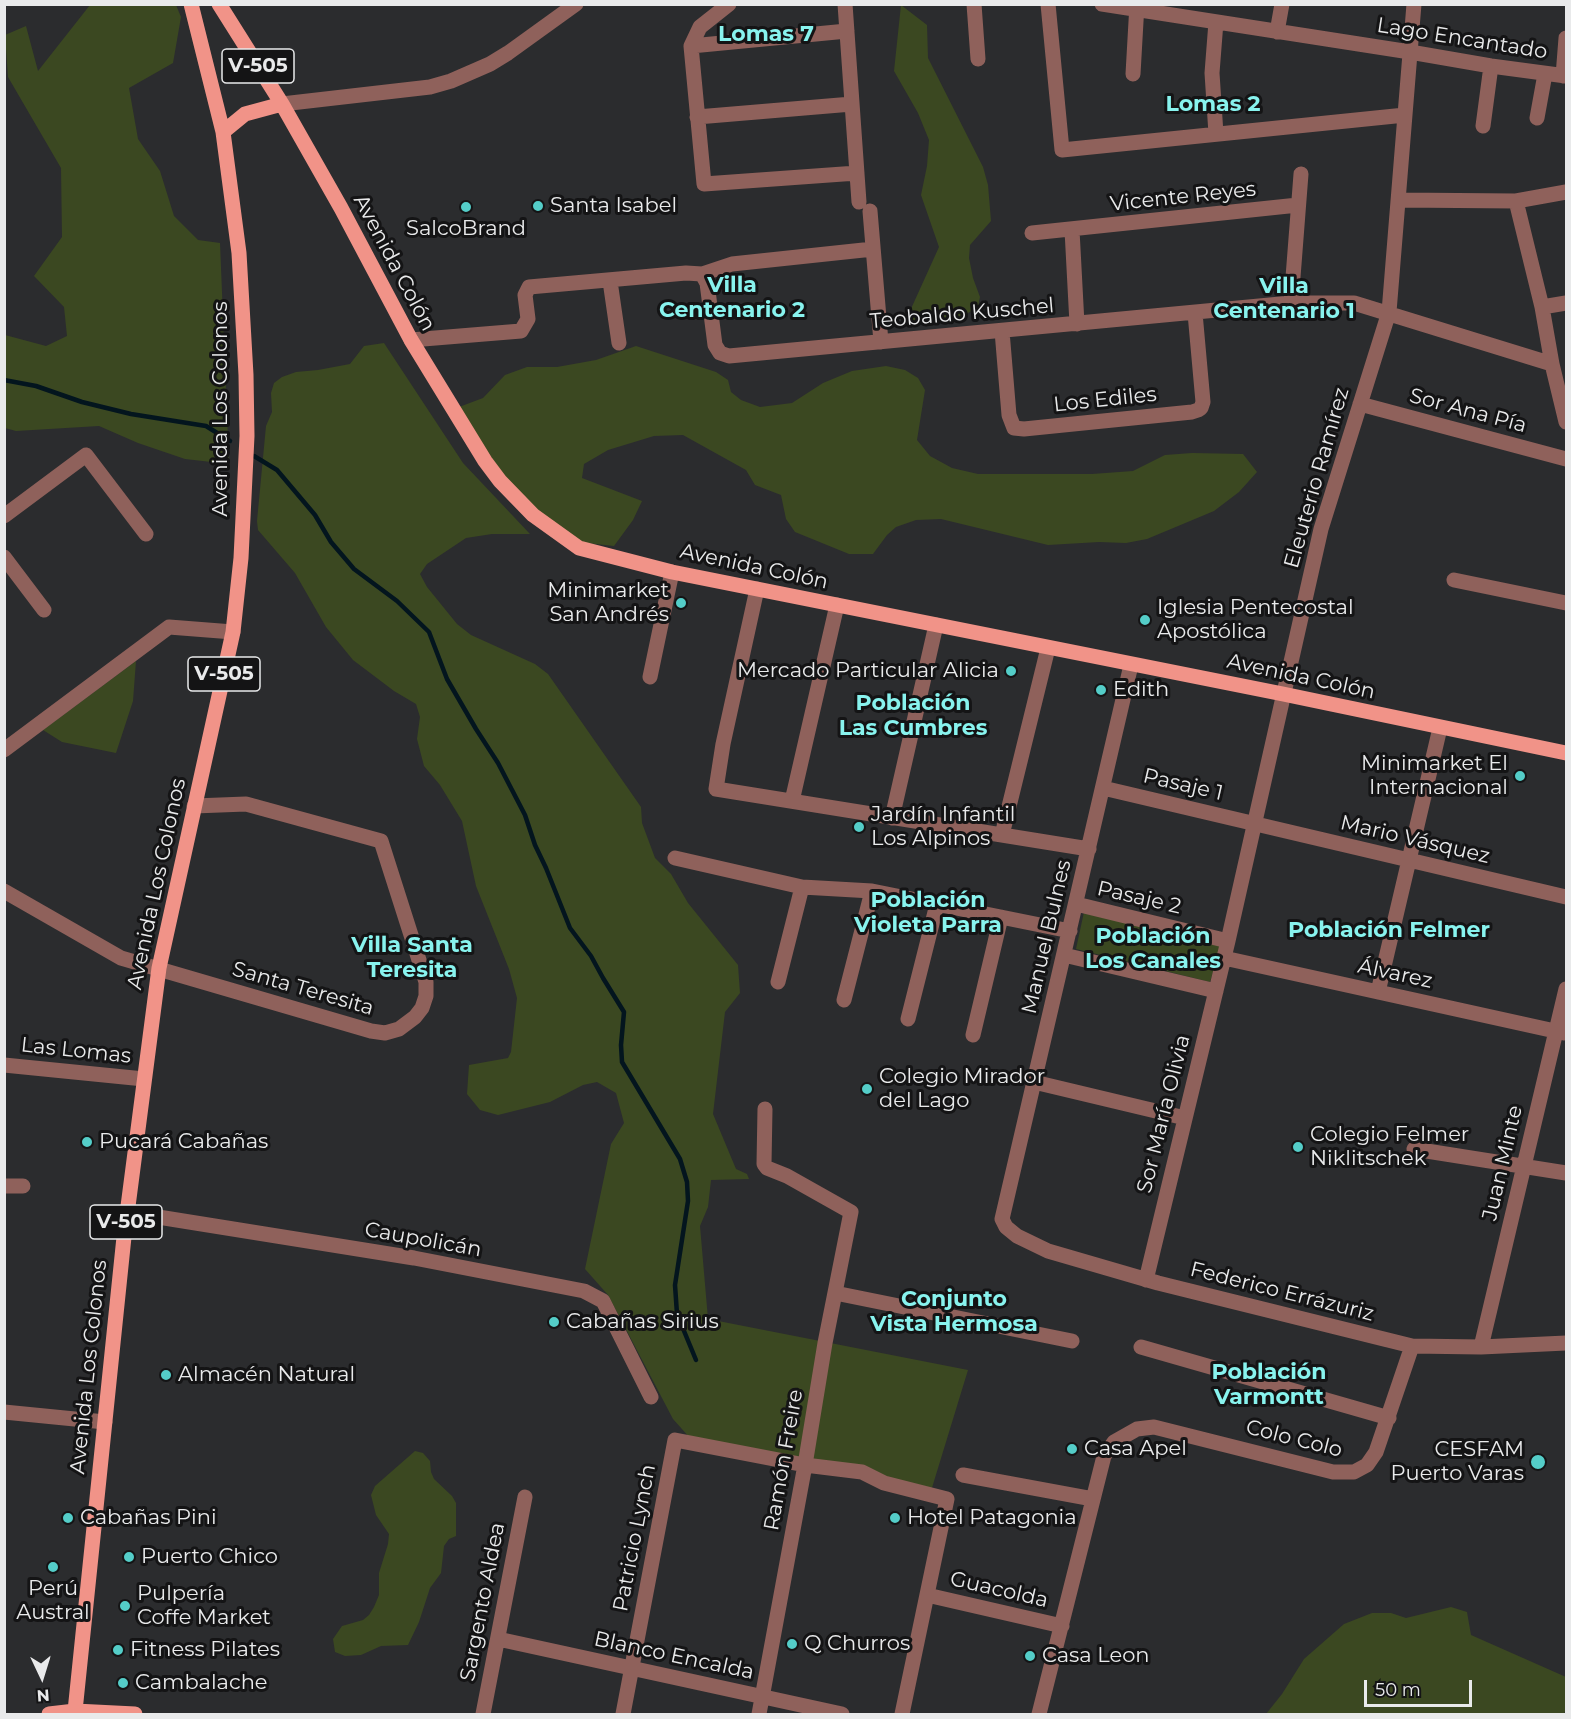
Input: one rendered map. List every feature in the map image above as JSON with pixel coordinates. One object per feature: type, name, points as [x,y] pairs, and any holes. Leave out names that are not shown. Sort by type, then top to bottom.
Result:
[{"type":"main road","name":"Avenida Los Colonos","points":[[75,1711],[127,1212],[159,968],[233,632],[245,497],[246,375],[239,253],[223,132],[191,4]]},
{"type":"main road","name":"Avenida Colón","points":[[219,4],[282,104],[341,208],[411,340],[485,461],[507,490],[533,515],[579,548],[672,572],[1566,753]]},
{"type":"main road","name":"V-505","points":[[223,132],[245,114],[282,104]]},
{"type":"main road","points":[[49,1714],[75,1711],[135,1714]]},
{"type":"street","points":[[282,104],[430,87],[451,81],[490,64],[508,53],[576,4]]},
{"type":"street","points":[[729,4],[700,27],[691,46],[704,184],[856,173]]},
{"type":"street","points":[[845,4],[856,173],[873,249],[881,342]]},
{"type":"street","points":[[974,4],[978,59]]},
{"type":"street","points":[[1048,4],[1062,150],[1405,115]]},
{"type":"street","name":"Lago Encantado","points":[[1102,4],[1138,7],[1212,22],[1564,76]]},
{"type":"street","points":[[1207,4],[1212,22],[1212,73],[1216,134]]},
{"type":"street","points":[[1277,32],[1282,4]]},
{"type":"street","name":"Eleuterio Ramírez","points":[[1224,958],[1321,529],[1389,312],[1414,4]]},
{"type":"street","points":[[1133,74],[1138,7]]},
{"type":"street","points":[[691,46],[847,31]]},
{"type":"street","points":[[1564,76],[1566,38]]},
{"type":"street","points":[[1483,126],[1491,66]]},
{"type":"street","points":[[1537,118],[1545,74]]},
{"type":"street","points":[[697,117],[852,104]]},
{"type":"street","points":[[1291,303],[1300,174]]},
{"type":"street","points":[[1398,200],[1516,201],[1566,192]]},
{"type":"street","points":[[1516,201],[1542,307],[1552,364],[1563,394],[1566,422]]},
{"type":"street","name":"Vicente Reyes","points":[[1032,233],[1298,205]]},
{"type":"street","points":[[1072,230],[1077,324]]},
{"type":"street","points":[[411,340],[521,331],[528,320],[525,295],[529,287],[686,273],[702,274],[732,264],[873,249]]},
{"type":"street","name":"Teobaldo Kuschel","points":[[702,274],[707,283],[715,345],[720,354],[738,355],[1291,303],[1354,303],[1552,364]]},
{"type":"street","points":[[610,280],[619,344]]},
{"type":"street","points":[[1542,307],[1566,303]]},
{"type":"street","name":"Los Ediles","points":[[1002,331],[1009,415],[1014,428],[1047,427],[1192,412],[1201,408],[1203,402],[1195,313]]},
{"type":"street","name":"Sor Ana Pía","points":[[1360,404],[1566,459]]},
{"type":"street","points":[[4,516],[86,455],[146,534]]},
{"type":"street","points":[[4,557],[44,610]]},
{"type":"street","points":[[650,677],[672,572]]},
{"type":"street","points":[[1454,580],[1566,603]]},
{"type":"street","points":[[757,589],[723,744],[716,789],[1089,849]]},
{"type":"street","points":[[792,801],[837,605]]},
{"type":"street","points":[[892,818],[936,625]]},
{"type":"street","points":[[4,750],[169,627],[233,632]]},
{"type":"street","points":[[1002,835],[1048,648]]},
{"type":"street","name":"Manuel Bulnes","points":[[1002,1219],[1131,665]]},
{"type":"street","points":[[1378,992],[1440,728]]},
{"type":"street","name":"Pasaje 1","points":[[1103,788],[1254,823]]},
{"type":"street","name":"Santa Teresita","points":[[159,968],[385,1034],[399,1029],[415,1017],[422,1008],[426,996],[426,982],[381,841],[246,804],[194,806]]},
{"type":"street","name":"Mario Vásquez","points":[[1254,823],[1566,897]]},
{"type":"street","points":[[675,858],[802,887],[872,891],[1070,931]]},
{"type":"street","points":[[778,982],[802,887]]},
{"type":"street","points":[[4,891],[121,958],[159,968]]},
{"type":"street","points":[[844,1000],[872,891]]},
{"type":"street","points":[[908,1019],[937,904]]},
{"type":"street","name":"Pasaje 2","points":[[1076,904],[1228,940]]},
{"type":"street","points":[[973,1035],[1001,917]]},
{"type":"street","points":[[1064,955],[1216,991]]},
{"type":"street","name":"Álvarez","points":[[1224,958],[1561,1032]]},
{"type":"street","name":"Sor María Olivia","points":[[1146,1280],[1224,958]]},
{"type":"street","name":"Juan Minte","points":[[1481,1347],[1524,1166],[1561,1032],[1566,989]]},
{"type":"street","name":"Las Lomas","points":[[4,1065],[144,1079]]},
{"type":"street","points":[[1034,1082],[1185,1118]]},
{"type":"street","name":"Ramón Freire","points":[[759,1714],[851,1212],[787,1176],[767,1168],[764,1164],[765,1109]]},
{"type":"street","points":[[1414,1149],[1566,1173]]},
{"type":"street","points":[[4,1186],[22,1186]]},
{"type":"street","name":"Caupolicán","points":[[127,1212],[390,1254],[584,1291],[603,1301],[651,1397]]},
{"type":"street","name":"Federico Errázuriz","points":[[1002,1219],[1011,1232],[1048,1251],[1146,1280],[1412,1346],[1481,1347],[1566,1343]]},
{"type":"street","points":[[835,1293],[1072,1341]]},
{"type":"street","name":"Colo Colo","points":[[1093,1499],[1104,1456],[1108,1449],[1129,1432],[1154,1427],[1324,1470],[1347,1474],[1360,1470],[1372,1460],[1389,1418],[1412,1346]]},
{"type":"street","points":[[1141,1347],[1389,1418]]},
{"type":"street","points":[[4,1412],[105,1422]]},
{"type":"street","name":"Patricio Lynch","points":[[623,1714],[675,1440],[805,1465]]},
{"type":"street","points":[[805,1465],[862,1472],[884,1483],[947,1498],[902,1714]]},
{"type":"street","points":[[963,1475],[1093,1499],[1039,1714]]},
{"type":"street","name":"Sargento Aldea","points":[[483,1714],[525,1497]]},
{"type":"street","name":"Guacolda","points":[[927,1595],[1062,1626]]},
{"type":"street","name":"Blanco Encalda","points":[[498,1639],[842,1714]]},
{"type":"green space","points":[[90,5],[176,5],[181,17],[173,63],[129,88],[138,139],[160,171],[174,216],[198,240],[220,243],[229,464],[185,459],[138,443],[99,426],[16,431],[5,428],[5,335],[46,346],[67,336],[64,307],[34,276],[62,237],[61,168],[8,77],[5,35],[26,26],[38,71]]},
{"type":"green space","points":[[901,5],[927,25],[928,58],[983,167],[988,185],[991,221],[970,245],[969,258],[980,297],[978,307],[958,319],[905,322],[939,247],[921,195],[929,140],[918,113],[894,71]]},
{"type":"green space","points":[[384,343],[463,463],[530,534],[492,534],[466,538],[427,564],[420,574],[427,587],[457,624],[471,635],[535,664],[548,674],[641,807],[642,823],[655,858],[671,874],[688,903],[738,965],[740,993],[725,1012],[713,1114],[736,1169],[747,1174],[749,1179],[711,1180],[708,1207],[700,1226],[708,1319],[968,1370],[931,1491],[690,1438],[673,1419],[608,1295],[585,1269],[611,1144],[624,1123],[616,1093],[597,1082],[583,1085],[550,1102],[498,1115],[480,1110],[467,1094],[469,1065],[508,1058],[511,1052],[517,998],[509,969],[476,886],[462,821],[440,785],[424,766],[417,739],[420,717],[416,704],[394,691],[353,660],[326,627],[295,573],[258,530],[257,521],[266,426],[272,412],[271,393],[274,383],[296,372],[350,364],[364,346]]},
{"type":"green space","points":[[636,346],[716,372],[728,380],[731,392],[741,400],[760,407],[792,403],[823,383],[852,371],[886,366],[905,370],[918,378],[925,390],[917,440],[930,456],[952,468],[978,474],[1092,474],[1133,471],[1165,455],[1192,453],[1243,454],[1257,472],[1239,492],[1214,511],[1147,539],[1126,543],[1048,545],[941,519],[916,520],[896,527],[873,554],[849,554],[795,532],[786,519],[781,495],[755,485],[746,470],[683,435],[654,436],[608,450],[584,464],[582,478],[642,501],[633,520],[614,546],[559,540],[478,450],[459,407],[483,398],[505,375],[527,367],[557,367],[596,360]]},
{"type":"green space","points":[[136,661],[133,701],[116,753],[62,742],[43,730]]},
{"type":"green space","points":[[1084,912],[1221,944],[1210,982],[1076,949]]},
{"type":"green space","points":[[415,1451],[423,1453],[430,1461],[434,1479],[456,1503],[456,1536],[449,1539],[444,1546],[441,1573],[430,1588],[419,1622],[408,1645],[381,1646],[361,1655],[345,1656],[335,1652],[333,1639],[342,1626],[363,1620],[374,1607],[379,1595],[379,1573],[388,1544],[389,1534],[376,1515],[371,1495],[375,1486]]},
{"type":"green space","points":[[1451,1607],[1467,1612],[1471,1635],[1566,1677],[1564,1714],[1266,1714],[1304,1659],[1344,1624],[1372,1613],[1391,1613],[1406,1618]]},
{"type":"waterway","points":[[4,380],[36,386],[82,402],[131,414],[206,426],[230,441]]},
{"type":"waterway","points":[[254,456],[277,470],[315,515],[331,542],[354,569],[397,601],[429,632],[447,679],[498,763],[525,815],[535,845],[570,928],[591,956],[624,1012],[622,1062],[680,1159],[687,1182],[688,1201],[675,1285],[677,1314],[696,1360]]},
{"type":"place","name":"Santa Isabel","points":[[538,206]]},
{"type":"place","name":"SalcoBrand","points":[[466,207]]},
{"type":"place","name":"Minimarket San Andrés","points":[[681,603]]},
{"type":"place","name":"Iglesia Pentecostal Apostólica","points":[[1145,620]]},
{"type":"place","name":"Mercado Particular Alicia","points":[[1011,671]]},
{"type":"place","name":"Edith","points":[[1101,690]]},
{"type":"place","name":"Minimarket El Internacional","points":[[1520,776]]},
{"type":"place","name":"Jardín Infantil Los Alpinos","points":[[859,827]]},
{"type":"place","name":"Colegio Mirador del Lago","points":[[867,1089]]},
{"type":"place","name":"Pucará Cabañas","points":[[87,1142]]},
{"type":"place","name":"Colegio Felmer Niklitschek","points":[[1298,1147]]},
{"type":"place","name":"Cabañas Sirius","points":[[554,1322]]},
{"type":"place","name":"Almacén Natural","points":[[166,1375]]},
{"type":"place","name":"Casa Apel","points":[[1072,1449]]},
{"type":"place","name":"CESFAM Puerto Varas","points":[[1538,1462]]},
{"type":"place","name":"Cabañas Pini","points":[[68,1518]]},
{"type":"place","name":"Hotel Patagonia","points":[[895,1518]]},
{"type":"place","name":"Puerto Chico","points":[[129,1557]]},
{"type":"place","name":"Perú Austral","points":[[53,1567]]},
{"type":"place","name":"Pulpería Coffe Market","points":[[125,1606]]},
{"type":"place","name":"Q Churros","points":[[792,1644]]},
{"type":"place","name":"Fitness Pilates","points":[[118,1650]]},
{"type":"place","name":"Casa Leon","points":[[1030,1656]]},
{"type":"place","name":"Cambalache","points":[[123,1683]]},
{"type":"district","name":"Lomas 7","points":[[766,35]]},
{"type":"district","name":"Lomas 2","points":[[1213,105]]},
{"type":"district","name":"Villa Centenario 2","points":[[732,298]]},
{"type":"district","name":"Villa Centenario 1","points":[[1284,300]]},
{"type":"district","name":"Población Las Cumbres","points":[[913,716]]},
{"type":"district","name":"Población Violeta Parra","points":[[928,914]]},
{"type":"district","name":"Población Felmer","points":[[1389,931]]},
{"type":"district","name":"Población Los Canales","points":[[1153,950]]},
{"type":"district","name":"Villa Santa Teresita","points":[[412,958]]},
{"type":"district","name":"Conjunto Vista Hermosa","points":[[954,1312]]},
{"type":"district","name":"Población Varmontt","points":[[1269,1386]]}]
